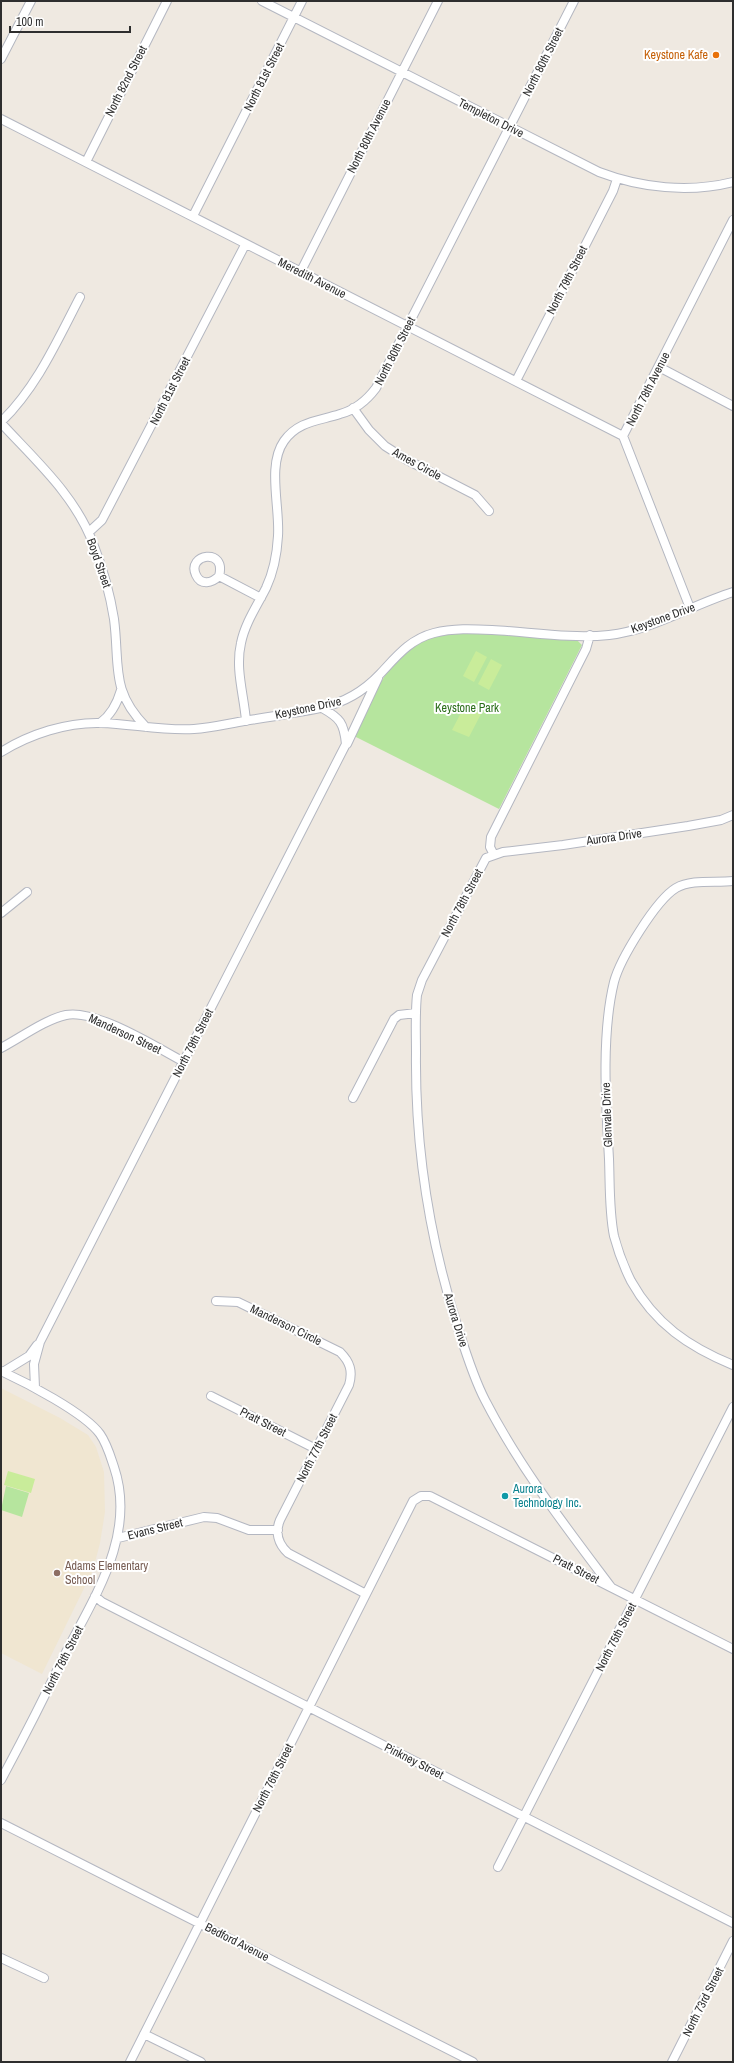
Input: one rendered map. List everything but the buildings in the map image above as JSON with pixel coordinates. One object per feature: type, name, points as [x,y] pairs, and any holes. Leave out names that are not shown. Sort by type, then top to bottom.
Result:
[{"type":"street","points":[[1,59],[31,1]]},
{"type":"street","name":"North 82nd Street","points":[[86,162],[167,1]]},
{"type":"street","name":"Templeton Drive","points":[[262,1],[587,167],[617,179],[646,185],[672,188],[733,182]]},
{"type":"street","name":"North 81st Street","points":[[193,216],[302,1]]},
{"type":"street","name":"North 80th Avenue","points":[[301,271],[438,1]]},
{"type":"street","name":"North 80th Street","points":[[246,721],[239,670],[239,654],[245,630],[271,574],[277,550],[278,533],[276,467],[281,446],[297,428],[306,423],[340,415],[354,408],[366,400],[376,388],[574,1]]},
{"type":"street","name":"Meredith Avenue","points":[[1,119],[193,216],[245,245],[301,271],[623,436]]},
{"type":"street","name":"North 79th Street","points":[[516,381],[613,191],[617,179]]},
{"type":"street","name":"North 78th Avenue","points":[[690,608],[623,436],[733,220]]},
{"type":"street","name":"North 81st Street","points":[[89,532],[102,520],[245,245]]},
{"type":"street","points":[[1,422],[20,402],[35,382],[80,297]]},
{"type":"street","points":[[659,367],[733,406]]},
{"type":"street","name":"Ames Circle","points":[[354,408],[369,430],[385,446],[407,460],[475,495],[489,512]]},
{"type":"street","name":"Boyd Street","points":[[1,422],[63,490],[78,511],[89,532],[111,599],[121,690],[130,709],[146,726]]},
{"type":"street","points":[[219,576],[261,598]]},
{"type":"street","name":"Keystone Drive","points":[[1,752],[46,732],[81,724],[100,723],[146,726],[168,730],[194,729],[322,708],[353,697],[379,676],[409,644],[423,636],[439,631],[474,629],[608,635],[642,628],[733,592]]},
{"type":"street","points":[[494,855],[490,847],[490,837],[586,649],[590,635]]},
{"type":"street","name":"North 79th Street","points":[[2,1371],[29,1356],[40,1342],[346,744],[379,676]]},
{"type":"street","points":[[100,723],[116,705],[121,690]]},
{"type":"street","points":[[322,708],[335,715],[341,722],[344,729],[346,744]]},
{"type":"street","name":"Aurora Drive","points":[[494,855],[503,852],[563,845],[688,826],[721,820],[733,815]]},
{"type":"street","name":"North 78th Street","points":[[416,1012],[417,995],[422,980],[486,858],[494,855]]},
{"type":"street","name":"Glenvale Drive","points":[[733,881],[692,883],[676,888],[664,898],[631,944],[619,968],[611,995],[605,1094],[612,1222],[619,1252],[631,1281],[652,1311],[679,1337],[706,1354],[733,1365]]},
{"type":"street","points":[[1,913],[27,892]]},
{"type":"street","points":[[353,1098],[394,1019],[399,1015],[416,1012]]},
{"type":"street","name":"Aurora Drive","points":[[416,1012],[416,1105],[423,1174],[440,1263],[464,1346],[485,1399],[518,1457],[547,1502],[611,1587]]},
{"type":"street","name":"Manderson Street","points":[[1,1048],[54,1019],[67,1015],[81,1014],[107,1022],[184,1062]]},
{"type":"street","name":"Manderson Circle","points":[[216,1301],[238,1302],[340,1352],[350,1364]]},
{"type":"street","name":"North 79th Street","points":[[35,1388],[34,1364],[40,1342]]},
{"type":"street","name":"North 77th Street","points":[[278,1530],[280,1520],[349,1385],[352,1372],[350,1364]]},
{"type":"street","name":"Evans Street","points":[[2,1371],[35,1388],[90,1424],[99,1432],[107,1445],[118,1477],[120,1493],[120,1527],[118,1538],[204,1517],[217,1518],[249,1530],[278,1530]]},
{"type":"street","name":"Pratt Street","points":[[211,1396],[316,1449]]},
{"type":"street","name":"North 75th Street","points":[[498,1867],[733,1407]]},
{"type":"street","name":"Pratt Street","points":[[418,1496],[430,1496],[733,1649]]},
{"type":"street","name":"North 76th Street","points":[[130,2062],[413,1501],[418,1496]]},
{"type":"street","points":[[278,1530],[279,1541],[288,1553],[366,1594]]},
{"type":"street","name":"North 78th Street","points":[[1,1780],[95,1596],[108,1569],[118,1538]]},
{"type":"street","name":"Pinkney Street","points":[[95,1596],[102,1602],[733,1923]]},
{"type":"street","name":"Bedford Avenue","points":[[1,1823],[473,2062]]},
{"type":"street","name":"North 73rd Street","points":[[672,2062],[733,1941]]},
{"type":"street","points":[[1,1958],[44,1978]]},
{"type":"street","points":[[144,2034],[201,2062]]},
{"type":"shaded area","points":[[1,1388],[60,1418],[88,1435],[96,1447],[104,1472],[105,1512],[100,1543],[93,1570],[42,1674],[1,1653]]},
{"type":"green space","name":"Keystone Park","points":[[474,632],[576,639],[582,645],[499,809],[354,736],[376,690],[395,662],[407,651],[421,642],[437,636]]},
{"type":"green space","points":[[476,651],[487,657],[474,682],[463,676]]},
{"type":"green space","points":[[491,659],[502,665],[489,690],[478,684]]},
{"type":"green space","points":[[465,705],[481,714],[469,737],[452,730]]},
{"type":"green space","points":[[8,1471],[35,1479],[31,1493],[4,1485]]},
{"type":"green space","points":[[6,1486],[29,1493],[22,1517],[1,1510]]},
{"type":"place","name":"Keystone Kafe","points":[[716,55]]},
{"type":"place","name":"Aurora Technology Inc.","points":[[505,1496]]},
{"type":"place","name":"Adams Elementary School","points":[[57,1573]]}]
